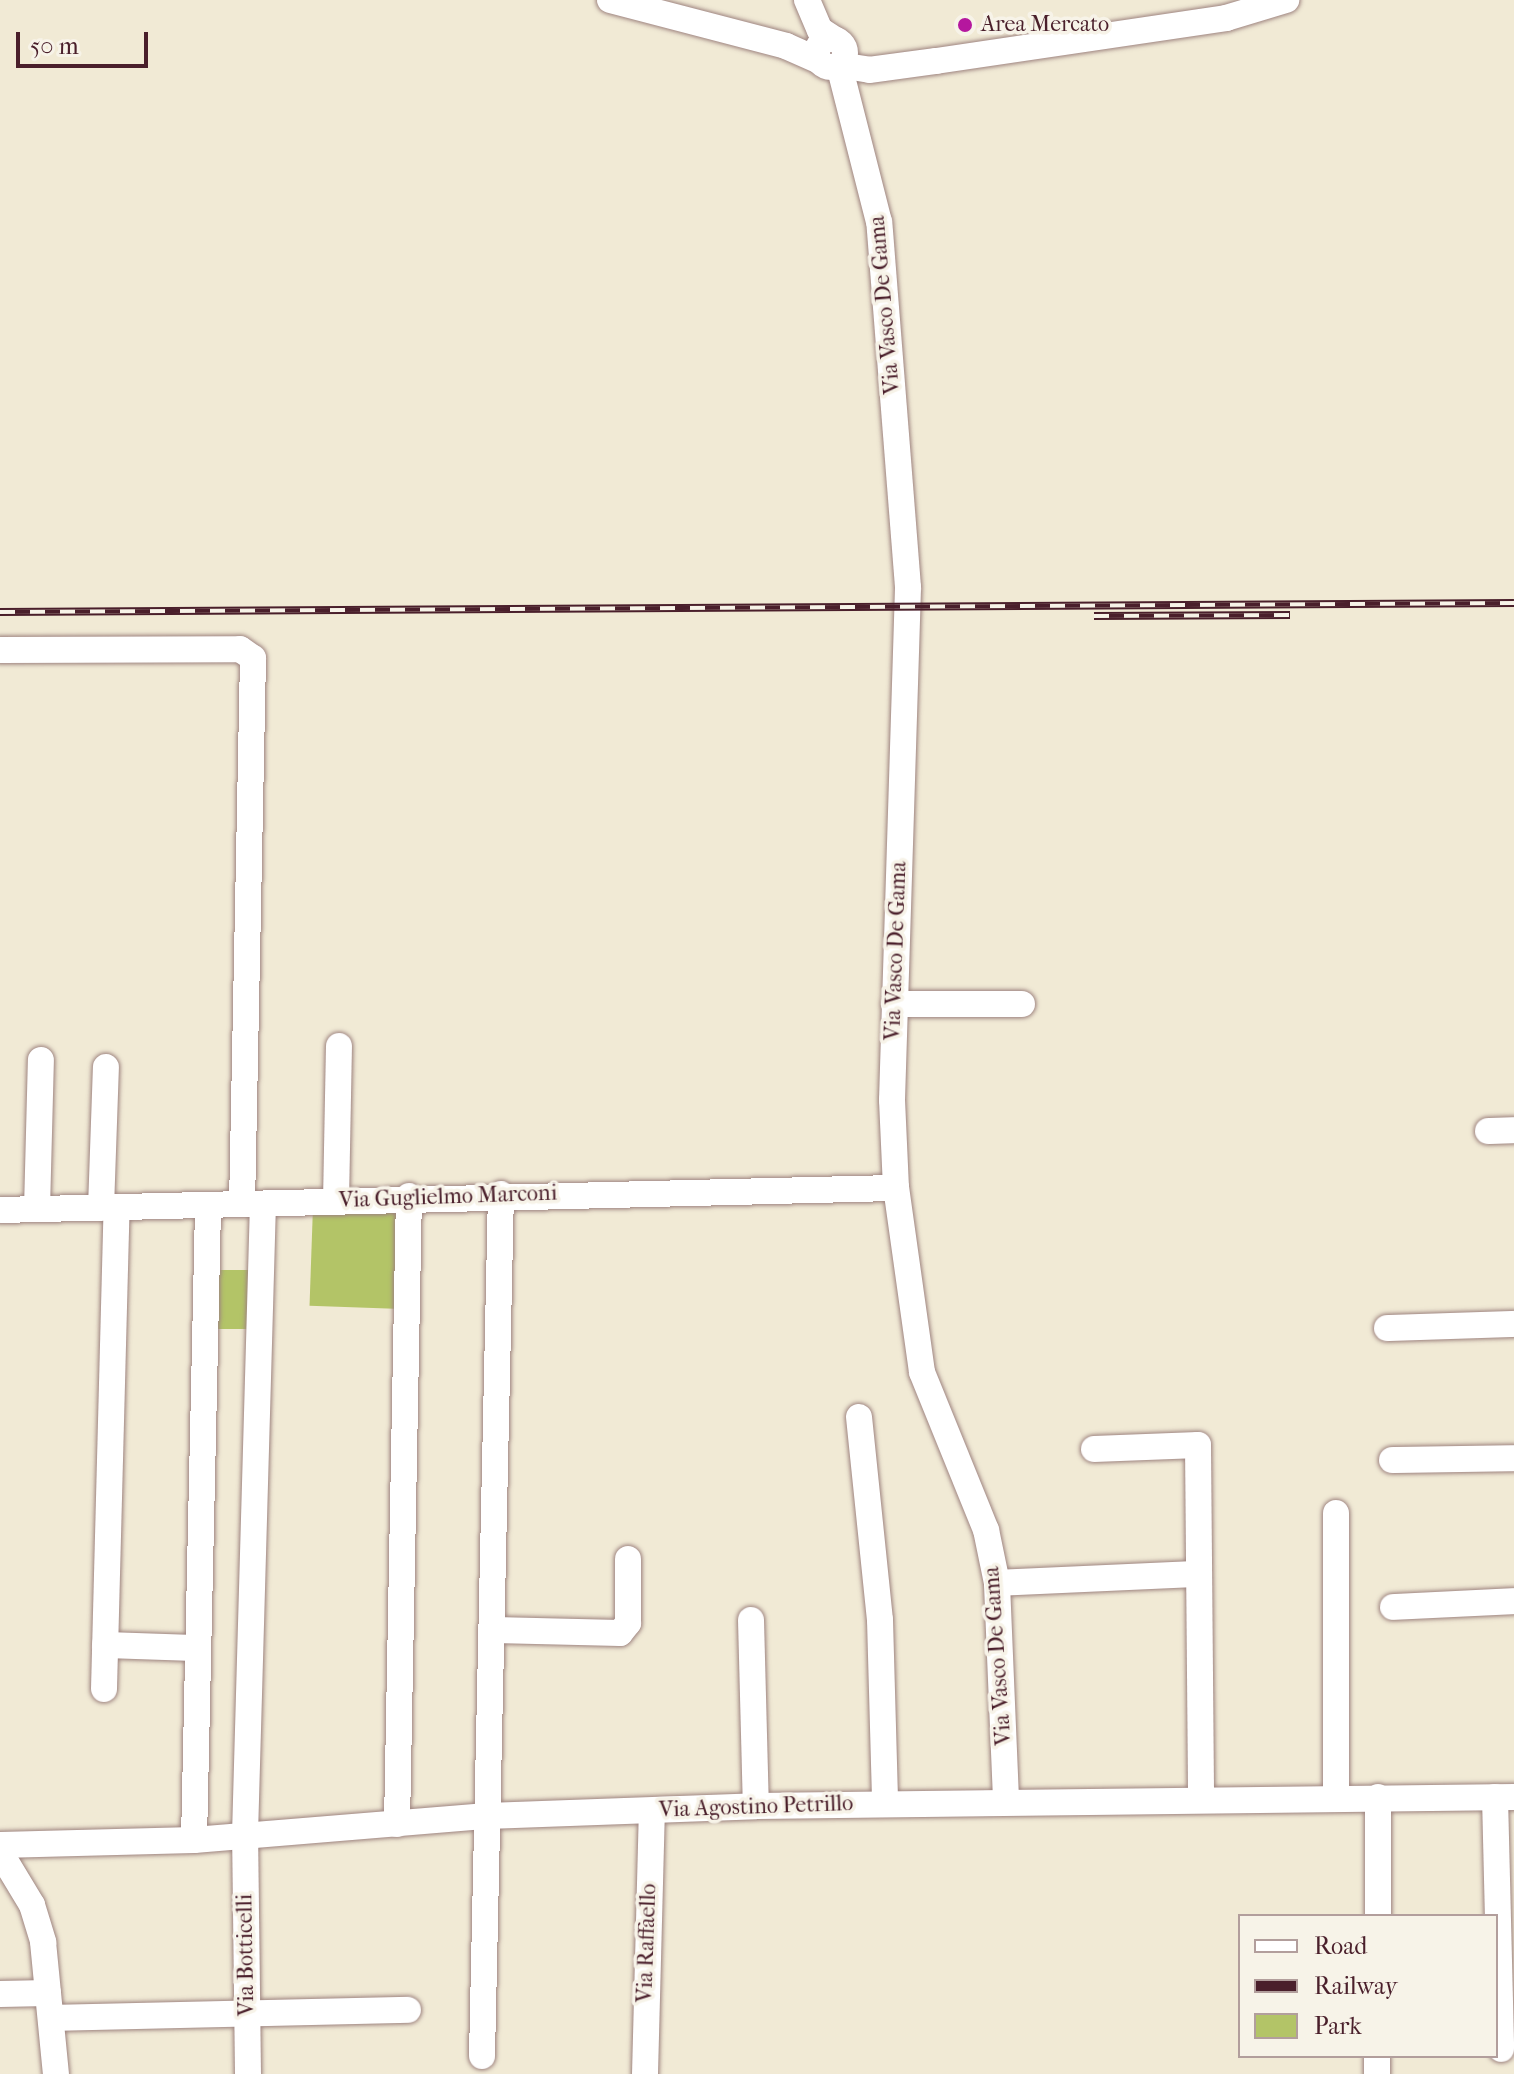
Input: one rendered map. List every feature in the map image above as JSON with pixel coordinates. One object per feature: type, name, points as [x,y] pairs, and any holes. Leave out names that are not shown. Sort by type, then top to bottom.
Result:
[{"type":"street","points":[[610,0],[786,46],[823,40],[884,67],[1226,18],[1286,0]]},
{"type":"street","name":"Via Vasco De Gama","points":[[823,40],[846,94],[866,155],[879,222],[908,587],[894,1004],[896,1188],[922,1372],[986,1530],[997,1583],[1006,1799]]},
{"type":"street","name":"Via Botticelli","points":[[0,650],[240,649],[253,658],[252,1204],[245,1835],[248,2074]]},
{"type":"street","points":[[894,1004],[1022,1004]]},
{"type":"street","points":[[336,1201],[339,1046]]},
{"type":"street","points":[[37,1209],[41,1060]]},
{"type":"street","points":[[104,1689],[109,1208],[106,1067]]},
{"type":"street","name":"Via Guglielmo Marconi","points":[[0,1210],[208,1206],[409,1196],[896,1188]]},
{"type":"street","points":[[482,2056],[494,1630],[501,1194]]},
{"type":"street","points":[[397,1824],[409,1196]]},
{"type":"street","points":[[194,1840],[208,1206]]},
{"type":"street","points":[[1387,1328],[1514,1324]]},
{"type":"street","points":[[859,1417],[880,1620],[885,1803]]},
{"type":"street","points":[[1094,1449],[1198,1445],[1201,1798]]},
{"type":"street","points":[[1392,1460],[1514,1458]]},
{"type":"street","points":[[1336,1513],[1336,1797]]},
{"type":"street","points":[[494,1630],[620,1633],[628,1623],[628,1559]]},
{"type":"street","points":[[997,1583],[1199,1574]]},
{"type":"street","points":[[1393,1607],[1514,1601]]},
{"type":"street","points":[[751,1620],[756,1806]]},
{"type":"street","points":[[105,1645],[196,1648]]},
{"type":"street","points":[[1378,1797],[1378,1914]]},
{"type":"street","points":[[1501,2049],[1504,1797]]},
{"type":"street","name":"Via Agostino Petrillo","points":[[0,1845],[194,1840],[487,1816],[756,1806],[1006,1799],[1504,1797]]},
{"type":"street","name":"Via Raffaello","points":[[645,2074],[652,1811]]},
{"type":"street","points":[[0,1852],[32,1905],[50,2005],[56,2074]]},
{"type":"street","points":[[0,1994],[50,2005],[247,2013],[408,2010]]},
{"type":"green space","points":[[313,1205],[405,1208],[401,1309],[310,1306]]},
{"type":"green space","points":[[216,1270],[255,1270],[255,1329],[216,1329]]},
{"type":"railway","points":[[0,612],[1514,603]]},
{"type":"railway","points":[[1094,616],[1290,615]]},
{"type":"place","name":"Area Mercato","points":[[965,25]]}]
